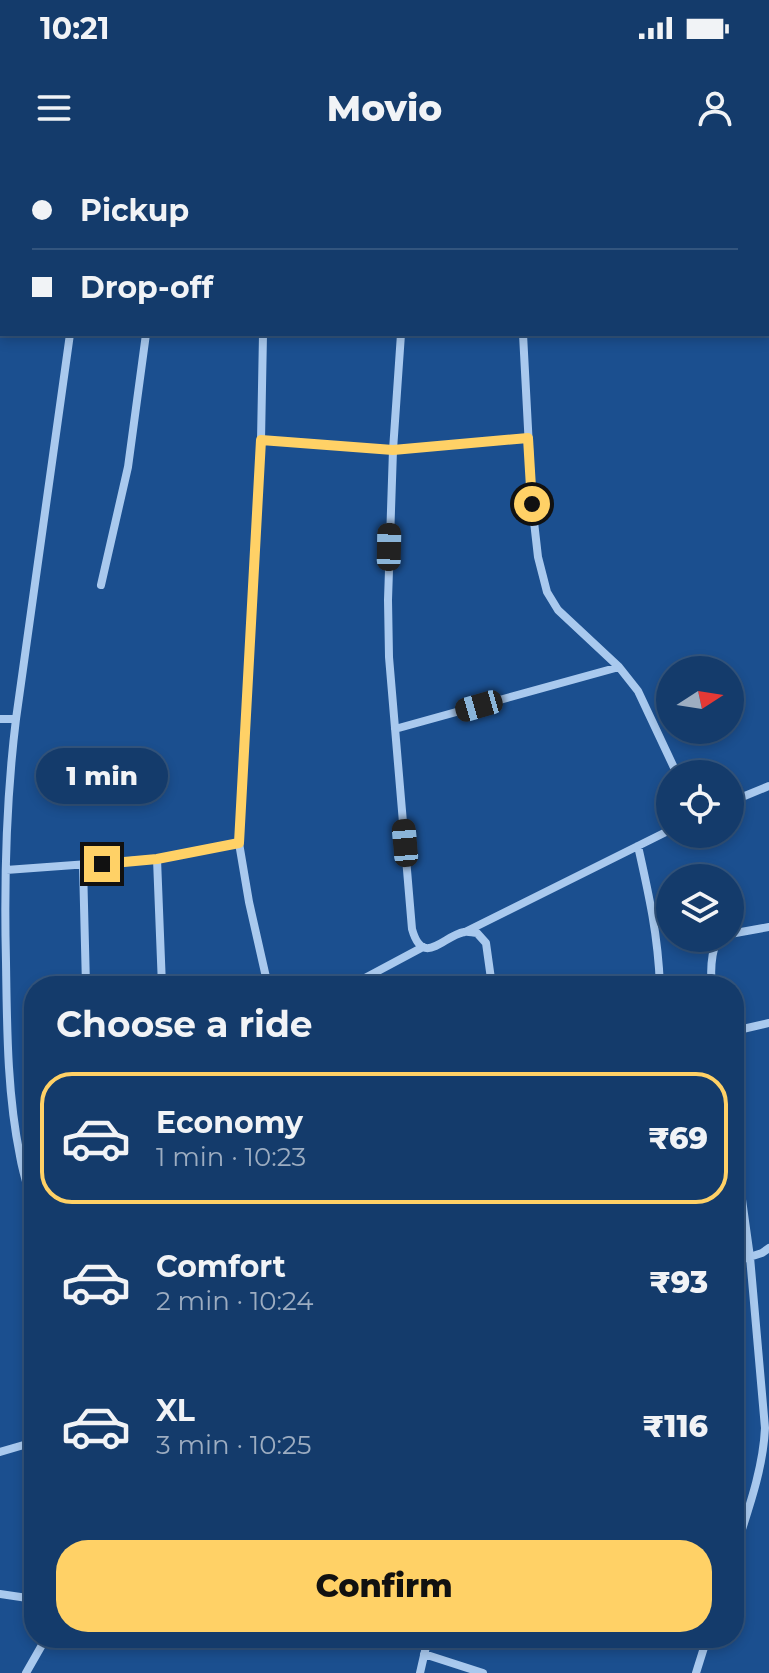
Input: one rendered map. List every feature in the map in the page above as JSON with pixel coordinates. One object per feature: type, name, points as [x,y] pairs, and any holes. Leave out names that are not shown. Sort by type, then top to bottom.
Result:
[{"type":"street","points":[[24,1174],[19,1156],[4,1028],[9,775],[70,336]]},
{"type":"street","points":[[101,585],[128,467],[146,336]]},
{"type":"street","points":[[263,336],[261,440],[239,843],[266,976]]},
{"type":"street","points":[[401,336],[393,450],[389,657],[415,941],[423,947],[434,948],[656,837]]},
{"type":"street","points":[[523,336],[532,504],[538,557],[547,592],[558,610],[619,667],[638,691],[670,760]]},
{"type":"street","points":[[261,440],[393,450],[528,438]]},
{"type":"street","points":[[395,729],[619,667]]},
{"type":"street","points":[[0,719],[16,719]]},
{"type":"street","points":[[744,796],[769,786]]},
{"type":"street","points":[[6,870],[157,859],[239,843]]},
{"type":"street","points":[[638,846],[654,917],[660,976]]},
{"type":"street","points":[[157,859],[162,976]]},
{"type":"street","points":[[83,865],[86,976]]},
{"type":"street","points":[[744,931],[769,927]]},
{"type":"street","points":[[464,932],[477,933],[486,943],[491,976]]},
{"type":"street","points":[[369,976],[423,947]]},
{"type":"street","points":[[712,952],[712,976]]},
{"type":"street","points":[[744,1029],[769,1023]]},
{"type":"street","points":[[744,1214],[765,1428],[764,1466],[744,1523]]},
{"type":"street","points":[[744,1259],[769,1248]]},
{"type":"street","points":[[758,1345],[769,1343]]},
{"type":"street","points":[[0,1452],[24,1445]]},
{"type":"street","points":[[0,1594],[24,1598]]},
{"type":"street","points":[[26,1673],[40,1648]]},
{"type":"street","points":[[420,1673],[426,1648]]},
{"type":"street","points":[[696,1673],[704,1648]]},
{"type":"street","points":[[424,1654],[483,1673]]},
{"type":"route","points":[[102,864],[157,859],[239,843],[261,440],[393,450],[528,438],[532,504]]}]
